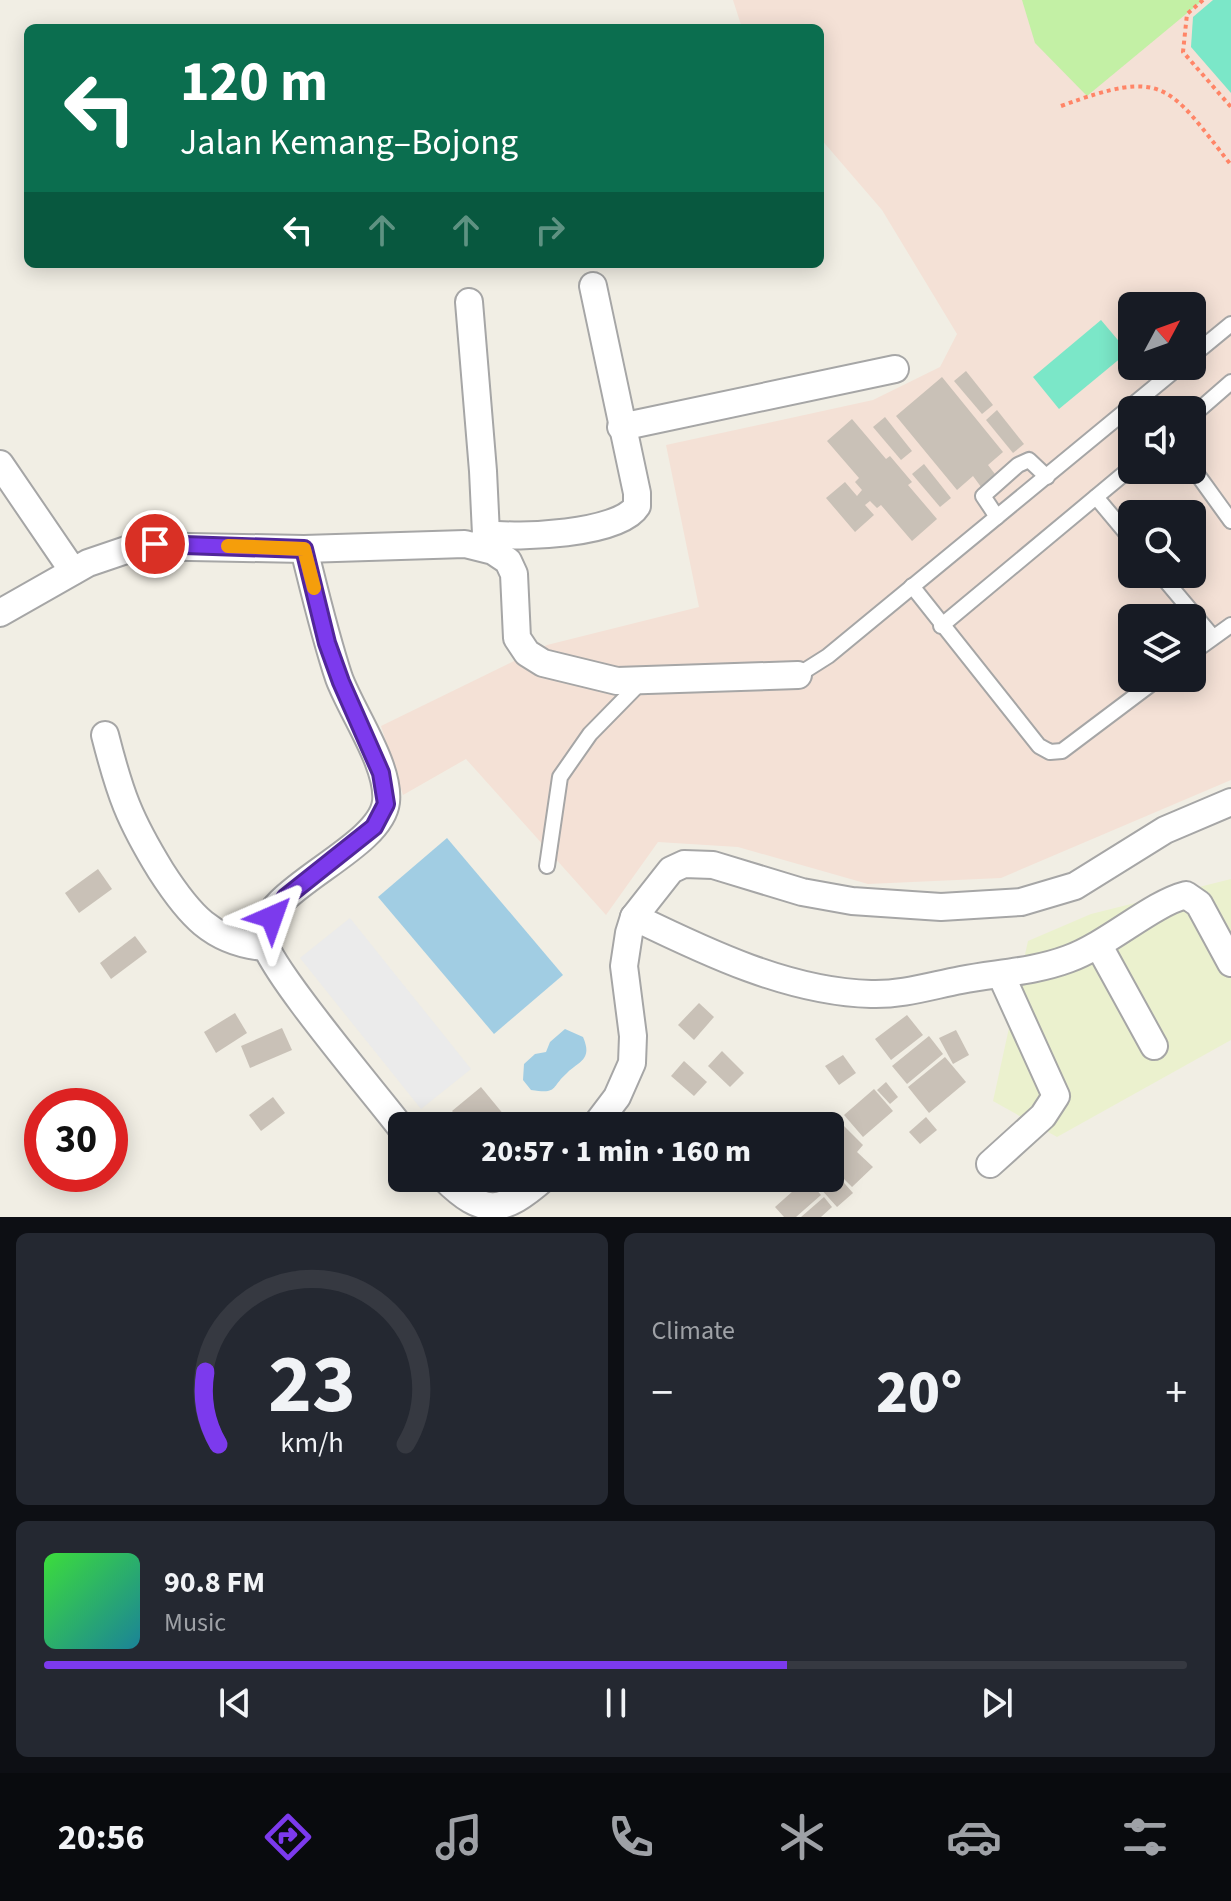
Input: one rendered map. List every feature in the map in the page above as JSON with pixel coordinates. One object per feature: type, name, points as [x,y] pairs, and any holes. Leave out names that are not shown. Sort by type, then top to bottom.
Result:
[{"type":"street","points":[[0,613],[73,571],[116,552],[155,544],[304,549],[440,544],[541,535],[601,525],[632,513],[637,506],[637,493],[593,286]]},
{"type":"street","points":[[469,302],[483,540],[512,567],[515,629],[527,653],[543,663],[601,680],[798,675]]},
{"type":"street","points":[[621,427],[895,369]]},
{"type":"street","points":[[0,464],[73,571]]},
{"type":"street","points":[[304,549],[327,643],[381,773],[386,804],[366,835],[286,897],[263,932],[265,947],[278,970],[389,1112]]},
{"type":"street","points":[[105,735],[132,824],[186,909],[222,937],[265,947]]},
{"type":"street","points":[[606,1112],[617,1097],[632,1063],[633,1036],[624,966],[634,917],[664,877],[684,864],[696,863],[802,892],[852,901],[941,907],[1021,902],[1075,886],[1165,830],[1231,802]]},
{"type":"street","points":[[634,917],[745,966],[841,991],[869,994],[911,992],[1067,959],[1099,946],[1186,895],[1194,897],[1207,916],[1231,963]]},
{"type":"street","points":[[1099,946],[1154,1046]]},
{"type":"street","points":[[990,1164],[1043,1116],[1056,1096],[1001,975]]},
{"type":"street","points":[[457,1192],[482,1208],[515,1201],[526,1192]]},
{"type":"lane","points":[[1206,345],[1231,324]]},
{"type":"lane","points":[[798,675],[814,668],[1163,380]]},
{"type":"lane","points":[[1206,404],[1231,382]]},
{"type":"lane","points":[[997,517],[983,496],[1018,465],[1029,460],[1047,477]]},
{"type":"lane","points":[[941,626],[1118,479]]},
{"type":"lane","points":[[1204,484],[1231,521]]},
{"type":"lane","points":[[1096,497],[1118,523]]},
{"type":"lane","points":[[912,586],[1039,746],[1050,752],[1062,751],[1140,692]]},
{"type":"lane","points":[[1172,588],[1213,637]]},
{"type":"lane","points":[[1206,642],[1231,625]]},
{"type":"lane","points":[[547,866],[560,777],[590,734],[644,679]]},
{"type":"path","points":[[1203,0],[1187,14],[1183,52],[1231,107]]},
{"type":"path","points":[[1061,106],[1107,89],[1148,85],[1181,101],[1231,165]]},
{"type":"shaded area","points":[[733,0],[1231,0],[1231,780],[1001,878],[868,884],[738,847],[658,842],[606,915],[466,759],[403,795],[381,726],[547,645],[699,607],[666,445],[873,400],[940,367],[957,334],[882,210],[824,143],[824,24],[741,24]]},
{"type":"shaded area","points":[[350,918],[471,1069],[421,1109],[300,958]]},
{"type":"green space","points":[[1022,0],[1203,0],[1087,96],[1035,43]]},
{"type":"green space","points":[[1213,0],[1231,0],[1231,93],[1191,47],[1193,17]]},
{"type":"green space","points":[[1101,320],[1118,340],[1118,360],[1059,409],[1033,377]]},
{"type":"green space","points":[[1231,879],[1231,1040],[1057,1137],[993,1101],[1028,941],[1091,914]]},
{"type":"water","points":[[447,838],[563,975],[494,1034],[378,897]]},
{"type":"water","points":[[565,1029],[583,1037],[585,1055],[553,1089],[531,1090],[523,1080],[524,1064],[535,1054],[546,1052],[550,1042]]},
{"type":"building","points":[[966,371],[993,405],[982,414],[954,381]]},
{"type":"building","points":[[942,377],[1003,452],[988,465],[998,478],[984,491],[973,476],[957,490],[896,416]]},
{"type":"building","points":[[997,410],[1024,444],[1013,453],[986,420]]},
{"type":"building","points":[[885,417],[912,451],[901,460],[873,427]]},
{"type":"building","points":[[852,419],[886,459],[890,456],[912,482],[908,485],[937,519],[912,541],[881,505],[877,508],[870,501],[865,505],[874,515],[855,532],[826,498],[845,482],[857,496],[862,490],[855,482],[859,478],[827,441]]},
{"type":"building","points":[[924,464],[951,498],[940,507],[912,474]]},
{"type":"building","points":[[98,869],[112,889],[79,913],[65,893]]},
{"type":"building","points":[[135,936],[147,952],[111,979],[100,963]]},
{"type":"building","points":[[699,1003],[714,1017],[694,1040],[678,1025]]},
{"type":"building","points":[[235,1013],[247,1033],[216,1053],[204,1032]]},
{"type":"building","points":[[907,1015],[923,1035],[891,1060],[875,1039]]},
{"type":"building","points":[[282,1028],[292,1050],[250,1068],[241,1046]]},
{"type":"building","points":[[956,1030],[969,1055],[953,1064],[939,1038]]},
{"type":"building","points":[[929,1036],[943,1054],[907,1084],[892,1066]]},
{"type":"building","points":[[722,1051],[744,1073],[730,1087],[708,1066]]},
{"type":"building","points":[[843,1055],[856,1073],[839,1085],[825,1066]]},
{"type":"building","points":[[945,1057],[966,1082],[929,1113],[908,1087]]},
{"type":"building","points":[[684,1061],[707,1082],[694,1096],[671,1076]]},
{"type":"building","points":[[886,1082],[898,1097],[890,1104],[877,1090]]},
{"type":"building","points":[[481,1087],[502,1112],[453,1112]]},
{"type":"building","points":[[874,1089],[893,1111],[863,1137],[844,1115]]},
{"type":"building","points":[[273,1097],[285,1113],[261,1131],[249,1115]]},
{"type":"building","points":[[926,1117],[937,1130],[920,1144],[909,1132]]},
{"type":"building","points":[[844,1126],[863,1145],[857,1152],[873,1167],[852,1187],[844,1179]]},
{"type":"building","points":[[844,1183],[853,1193],[837,1207],[824,1192],[844,1192]]},
{"type":"building","points":[[792,1192],[818,1192],[821,1195],[796,1217],[784,1217],[775,1207]]},
{"type":"building","points":[[824,1197],[832,1207],[821,1217],[801,1217]]},
{"type":"slow traffic","points":[[228,546],[304,549],[314,588]]},
{"type":"route","points":[[155,544],[304,549],[327,643],[384,781],[386,804],[374,827],[286,897],[272,917]]}]
